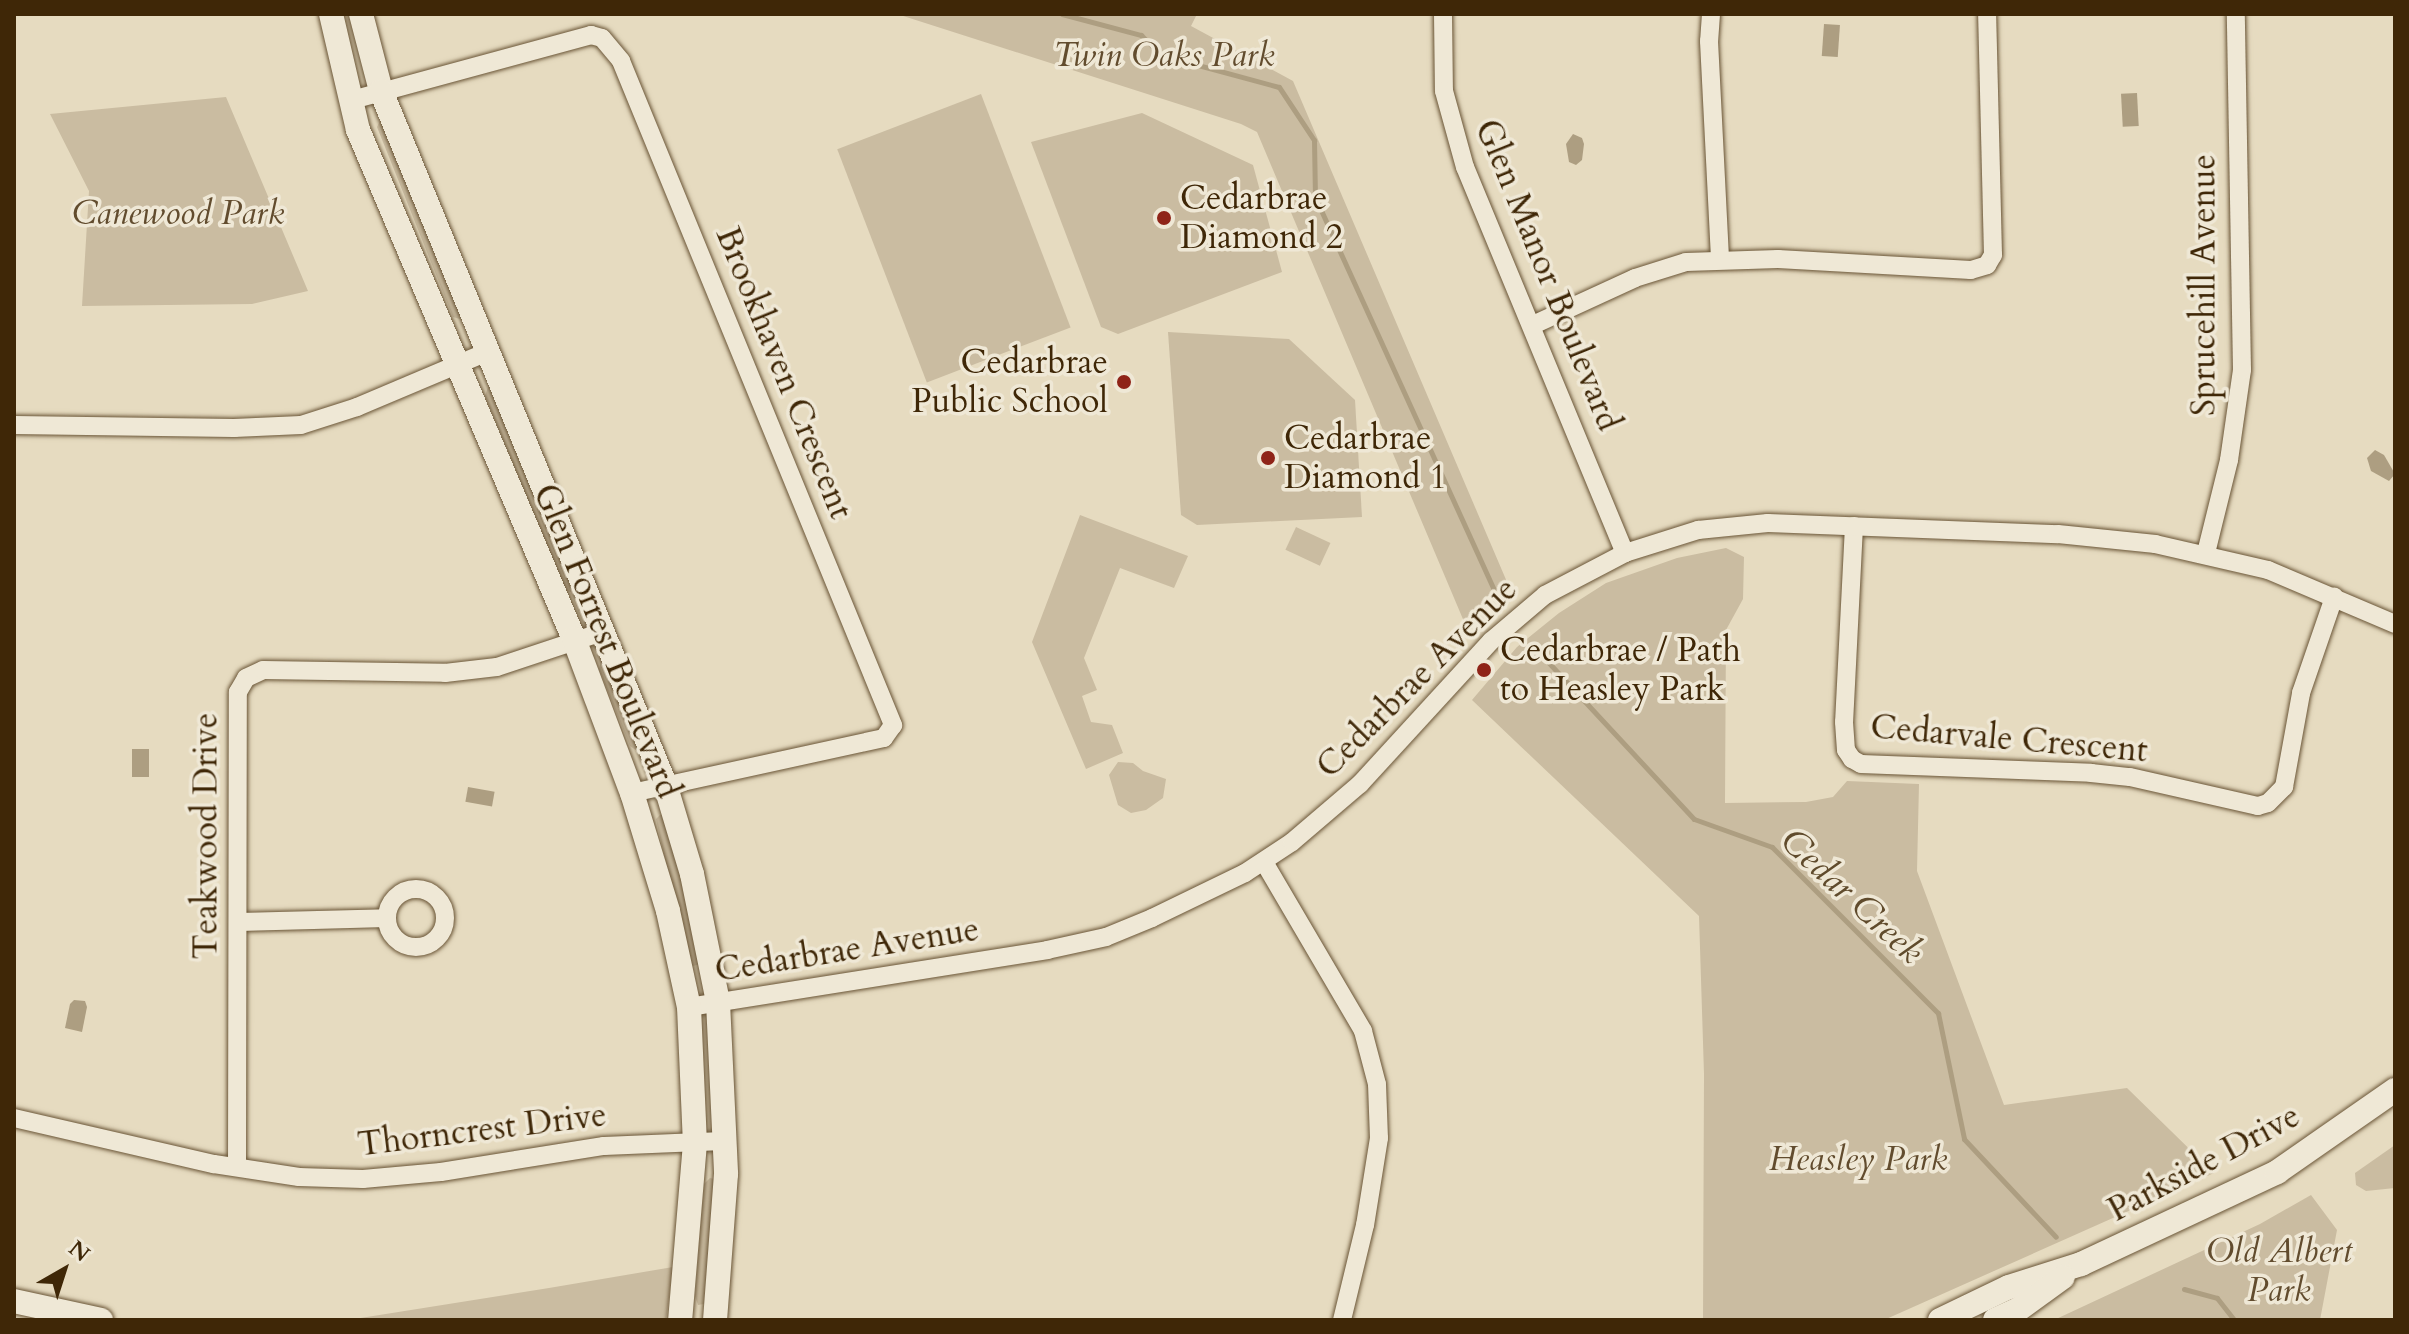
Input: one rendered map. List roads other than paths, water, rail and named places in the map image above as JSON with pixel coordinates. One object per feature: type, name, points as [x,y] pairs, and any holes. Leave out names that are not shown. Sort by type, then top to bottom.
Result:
[{"type":"street","name":"Glen Forrest Boulevard","points":[[331,14],[358,130],[574,639],[632,793],[668,911],[689,1007],[695,1143],[680,1320]]},
{"type":"street","name":"Glen Forrest Boulevard","points":[[361,14],[381,91],[665,784],[698,898],[718,1002],[726,1174],[715,1320]]},
{"type":"street","name":"Glen Manor Boulevard","points":[[1443,14],[1443,79],[1453,132],[1625,553]]},
{"type":"street","points":[[1711,14],[1709,41],[1720,260]]},
{"type":"street","points":[[1533,325],[1666,266],[1720,260],[1778,259],[1971,270],[1987,265],[1993,255],[1987,14]]},
{"type":"street","name":"Sprucehill Avenue","points":[[2206,553],[2229,460],[2242,370],[2236,14]]},
{"type":"street","name":"Brookhaven Crescent","points":[[352,100],[591,35],[602,38],[621,61],[893,725],[884,738],[632,793]]},
{"type":"street","points":[[14,425],[234,428],[301,425],[357,407],[487,352]]},
{"type":"street","name":"Cedarbrae Avenue","points":[[689,1007],[995,959],[1101,938],[1152,918],[1264,862],[1360,784],[1517,617],[1545,595],[1625,553],[1717,527],[1768,523],[2097,537],[2206,553],[2268,570],[2395,624]]},
{"type":"street","name":"Cedarvale Crescent","points":[[1854,526],[1844,722],[1846,750],[1852,759],[1861,764],[2126,776],[2258,806],[2268,803],[2284,787],[2304,681],[2334,597]]},
{"type":"street","name":"Teakwood Drive","points":[[237,1167],[238,692],[246,678],[263,670],[445,673],[497,667],[602,632]]},
{"type":"street","points":[[1264,862],[1330,980],[1363,1031],[1377,1084],[1379,1138],[1365,1225],[1342,1320]]},
{"type":"street","points":[[239,922],[387,918]]},
{"type":"street","name":"Parkside Drive","points":[[1940,1320],[2009,1287],[2081,1264],[2277,1172],[2395,1090]]},
{"type":"street","name":"Thorncrest Drive","points":[[14,1118],[237,1167],[299,1177],[363,1179],[441,1172],[596,1146],[723,1141]]},
{"type":"street","name":"Parkside Drive","points":[[1995,1320],[2019,1309],[2081,1264]]},
{"type":"street","points":[[14,1301],[101,1320]]},
{"type":"waterway","name":"Cedar Creek","points":[[1062,14],[1141,35],[1161,55],[1279,87],[1314,140],[1315,197],[1495,592]]},
{"type":"waterway","name":"Cedar Creek","points":[[1536,649],[1694,819],[1772,847],[1938,1013],[1964,1139],[2056,1237]]},
{"type":"waterway","name":"Cedar Creek","points":[[2184,1289],[2217,1298],[2234,1320]]},
{"type":"place","name":"Cedarbrae Diamond 2","points":[[1164,218]]},
{"type":"place","name":"Cedarbrae Public School","points":[[1124,382]]},
{"type":"place","name":"Cedarbrae Diamond 1","points":[[1268,458]]},
{"type":"place","name":"Cedarbrae / Path to Heasley Park","points":[[1484,670]]},
{"type":"park label","name":"Twin Oaks Park","points":[[1164,56]]},
{"type":"park label","name":"Canewood Park","points":[[178,214]]},
{"type":"park label","name":"Heasley Park","points":[[1858,1160]]},
{"type":"park label","name":"Old Albert Park","points":[[2279,1270]]}]
